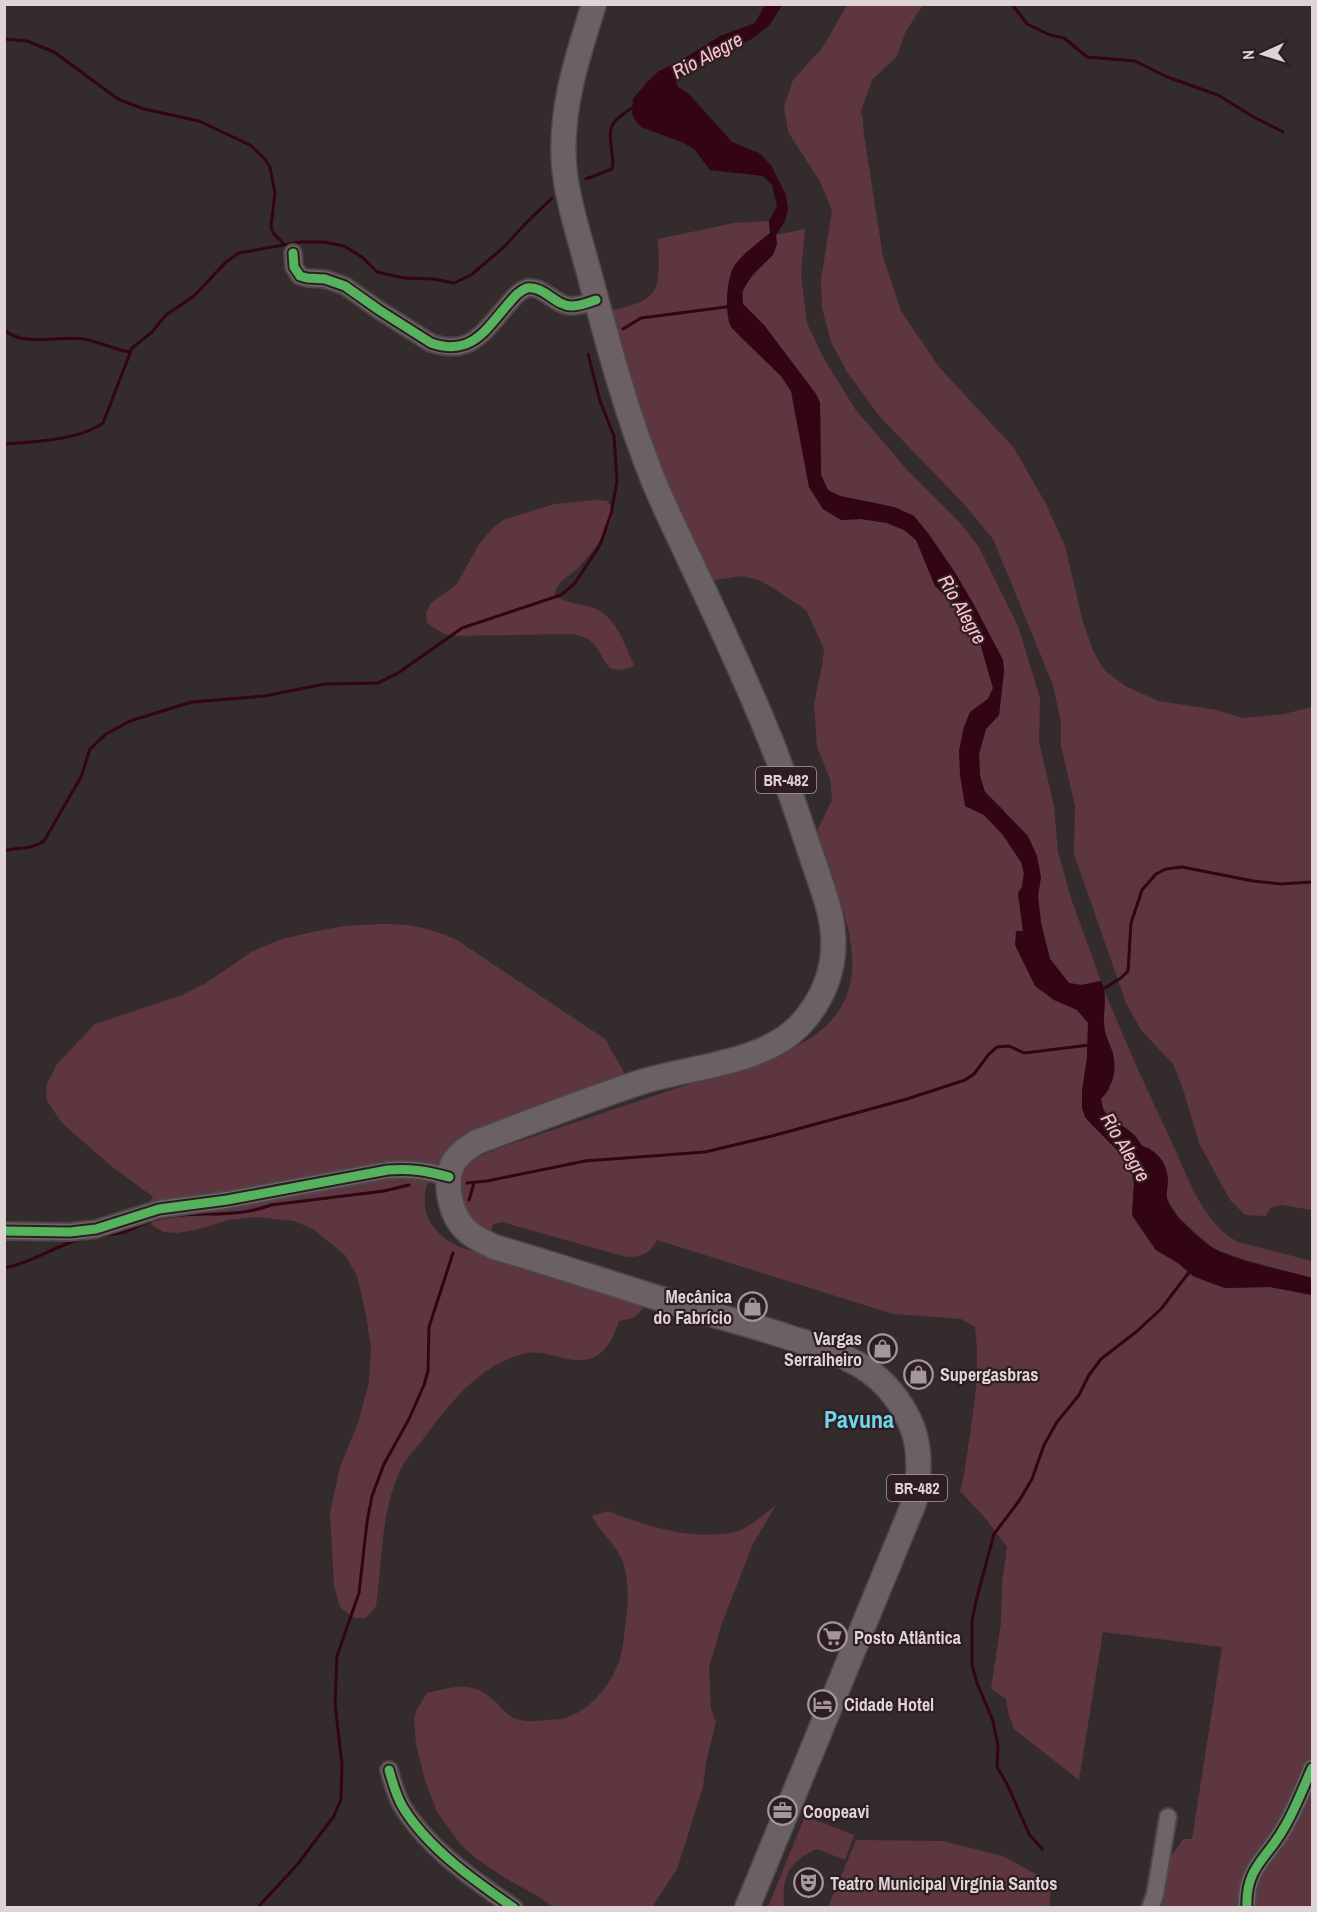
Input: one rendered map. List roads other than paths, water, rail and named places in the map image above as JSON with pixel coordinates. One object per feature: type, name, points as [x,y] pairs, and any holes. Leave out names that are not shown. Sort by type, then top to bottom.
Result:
[{"type":"highway","name":"BR-482","points":[[594,4],[566,100],[564,168],[596,300],[635,434],[746,681],[787,781],[826,901],[834,933],[833,959],[824,990],[810,1013],[798,1027],[774,1044],[744,1056],[641,1082],[477,1142],[464,1150],[453,1162],[449,1177],[450,1200],[455,1216],[465,1230],[494,1247],[829,1350],[865,1368],[885,1384],[900,1403],[912,1424],[919,1451],[919,1478],[914,1503],[747,1908]]},
{"type":"street","points":[[293,253],[294,267],[300,276],[325,279],[345,285],[378,310],[431,343],[441,346],[453,347],[478,339],[516,295],[527,288],[539,289],[571,306],[596,300]]},
{"type":"street","points":[[4,1230],[70,1232],[96,1229],[159,1209],[227,1200],[397,1169],[422,1170],[449,1177]]},
{"type":"street","points":[[1247,1908],[1248,1887],[1252,1873],[1285,1827],[1312,1768]]},
{"type":"street","points":[[389,1770],[403,1807],[413,1822],[462,1870],[514,1908]]},
{"type":"street","points":[[1150,1908],[1155,1895],[1168,1817]]},
{"type":"water","name":"Rio Alegre","points":[[765,5],[782,5],[769,26],[750,40],[730,48],[681,76],[676,82],[678,87],[689,94],[732,142],[759,153],[771,165],[786,195],[788,209],[785,221],[776,235],[777,244],[773,255],[753,274],[742,291],[743,304],[764,325],[816,394],[820,403],[821,475],[828,490],[840,496],[894,507],[914,516],[954,571],[1003,660],[1004,672],[999,715],[986,729],[979,754],[980,776],[985,792],[1028,836],[1037,856],[1041,877],[1038,896],[1041,923],[1050,959],[1069,983],[1081,985],[1101,981],[1103,986],[1104,1027],[1114,1058],[1111,1083],[1101,1099],[1105,1112],[1134,1135],[1142,1146],[1161,1158],[1168,1180],[1167,1199],[1174,1212],[1195,1234],[1225,1254],[1312,1278],[1312,1295],[1270,1287],[1225,1288],[1193,1276],[1178,1263],[1156,1250],[1132,1215],[1134,1184],[1130,1163],[1085,1117],[1082,1108],[1088,1023],[1077,1010],[1054,1000],[1035,986],[1015,945],[1016,931],[1023,931],[1018,893],[1022,887],[1024,873],[1021,862],[1003,835],[984,815],[965,806],[959,751],[964,727],[970,712],[988,699],[993,688],[980,643],[953,603],[935,586],[916,540],[904,530],[887,523],[861,519],[841,520],[823,509],[809,487],[791,391],[781,376],[731,327],[727,291],[732,270],[738,260],[770,233],[769,221],[777,206],[772,185],[763,176],[710,170],[694,149],[682,142],[643,128],[632,114],[633,99],[659,71],[720,36],[755,23]]},
{"type":"waterway","points":[[1012,4],[1027,24],[1050,35],[1064,38],[1087,57],[1135,61],[1167,77],[1218,95],[1283,132]]},
{"type":"waterway","points":[[4,39],[27,41],[54,52],[118,99],[144,109],[199,121],[250,145],[270,167],[275,193],[271,227],[274,234],[285,245]]},
{"type":"waterway","points":[[586,179],[612,169],[611,129],[618,118],[635,106]]},
{"type":"waterway","points":[[4,444],[69,437],[103,423],[132,348],[152,332],[166,315],[194,296],[226,262],[239,253],[301,242],[324,242],[344,246],[362,257],[377,272],[404,278],[434,279],[454,283],[471,275],[504,247],[552,198]]},
{"type":"waterway","points":[[623,329],[641,318],[731,305]]},
{"type":"waterway","points":[[4,330],[33,340],[84,339],[129,352]]},
{"type":"waterway","points":[[4,851],[34,846],[44,841],[81,777],[90,749],[106,734],[130,721],[192,702],[264,696],[325,684],[378,683],[398,673],[462,628],[561,595],[575,583],[600,545],[611,514],[617,481],[614,436],[600,401],[588,354]]},
{"type":"waterway","points":[[1103,989],[1128,971],[1131,923],[1142,890],[1156,874],[1166,869],[1182,867],[1253,881],[1281,884],[1312,882]]},
{"type":"waterway","points":[[467,1183],[585,1161],[705,1152],[907,1099],[965,1080],[974,1074],[997,1047],[1009,1046],[1024,1053],[1090,1045]]},
{"type":"waterway","points":[[469,1200],[474,1183]]},
{"type":"waterway","points":[[4,1268],[21,1264],[76,1241],[120,1233],[153,1220],[183,1215],[257,1210],[271,1205],[384,1191],[409,1185]]},
{"type":"waterway","points":[[257,1908],[297,1865],[334,1816],[341,1799],[342,1764],[335,1704],[337,1656],[359,1593],[372,1496],[384,1464],[409,1419],[424,1385],[428,1371],[429,1327],[453,1253]]},
{"type":"waterway","points":[[1042,1849],[1029,1834],[997,1767],[998,1746],[993,1721],[972,1665],[972,1621],[976,1601],[994,1534],[1019,1501],[1032,1479],[1044,1445],[1057,1422],[1079,1395],[1089,1375],[1101,1359],[1161,1309],[1190,1271]]},
{"type":"place","name":"Mecânica do Fabrício","points":[[753,1306]]},
{"type":"place","name":"Vargas Serralheiro","points":[[883,1348]]},
{"type":"place","name":"Supergasbras","points":[[919,1374]]},
{"type":"place","name":"Posto Atlântica","points":[[833,1637]]},
{"type":"place","name":"Cidade Hotel","points":[[823,1704]]},
{"type":"place","name":"Coopeavi","points":[[782,1811]]},
{"type":"place","name":"Teatro Municipal Virgínia Santos","points":[[809,1883]]},
{"type":"district","name":"Pavuna","points":[[859,1419]]}]
